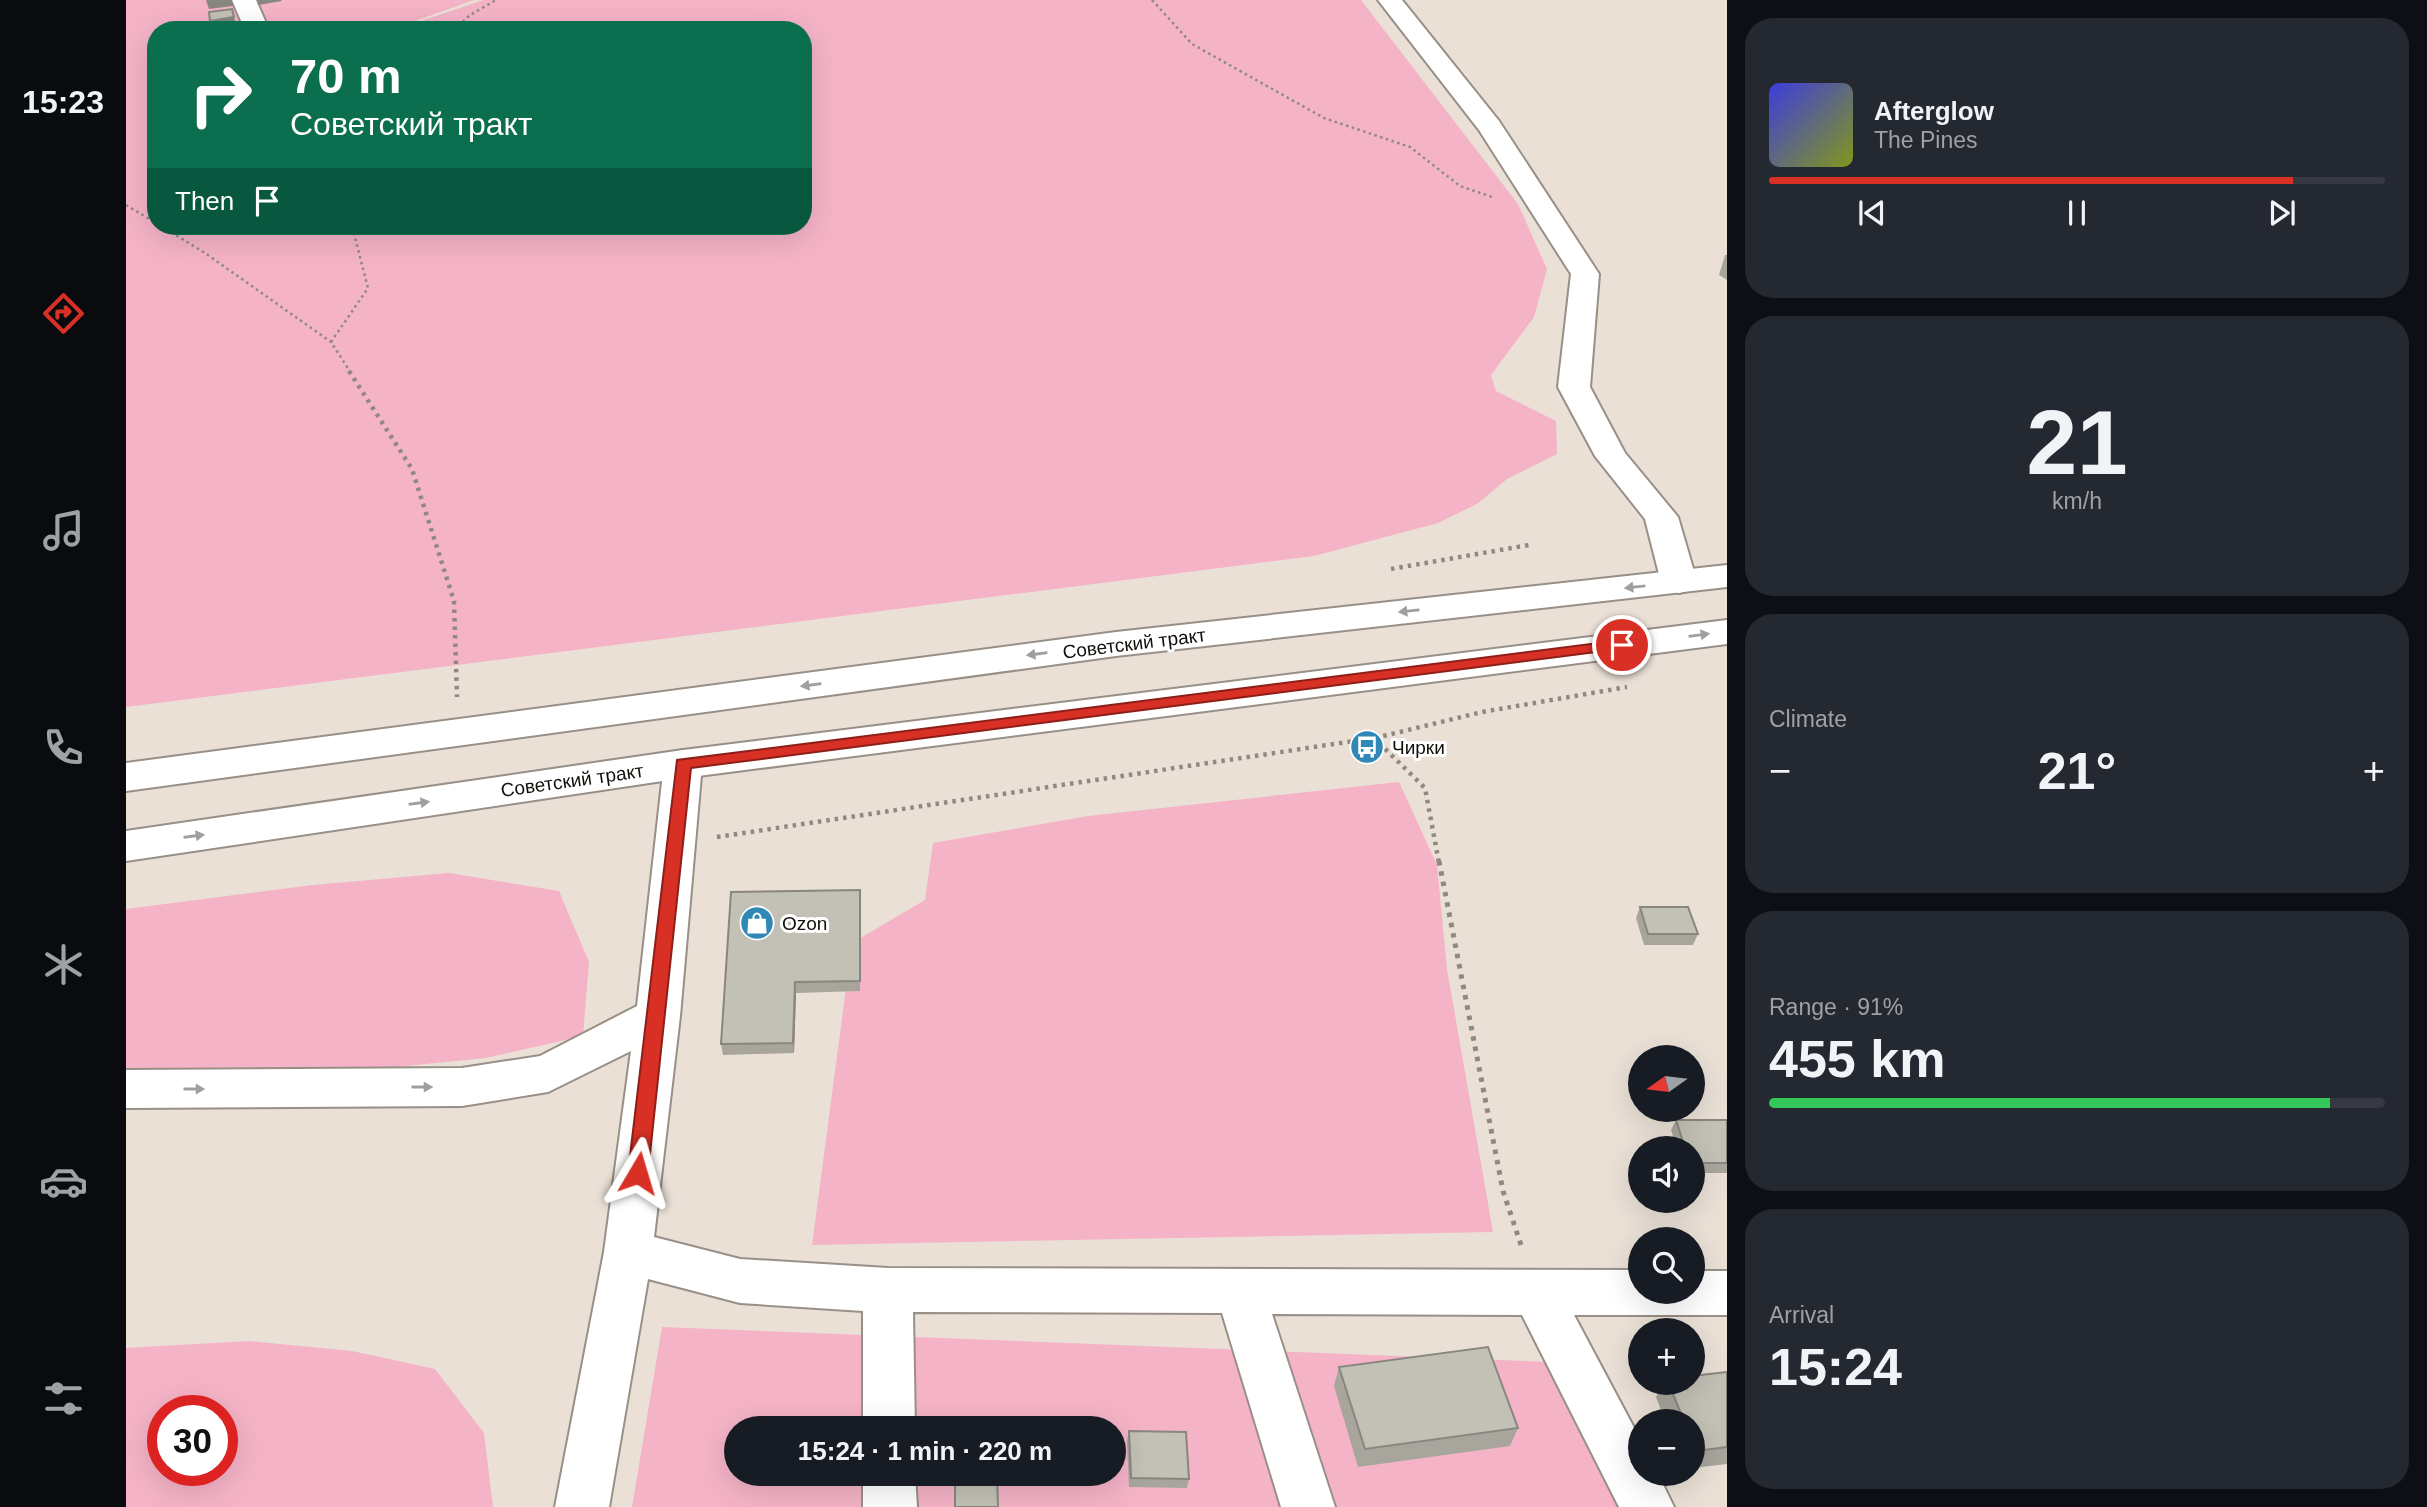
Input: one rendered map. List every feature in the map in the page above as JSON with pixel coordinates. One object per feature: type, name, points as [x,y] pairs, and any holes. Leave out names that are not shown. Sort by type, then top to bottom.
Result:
[{"type":"main road","points":[[244,0],[253,21]]},
{"type":"main road","points":[[1390,0],[1490,127],[1586,274],[1574,387],[1611,456],[1661,517],[1679,582]]},
{"type":"main road","name":"Советский тракт","points":[[126,778],[1116,644],[1727,576]]},
{"type":"main road","name":"Советский тракт","points":[[126,846],[683,764],[1727,632]]},
{"type":"main road","points":[[582,1507],[628,1252],[657,1016],[683,764]]},
{"type":"main road","points":[[126,1089],[462,1087],[548,1073],[657,1016]]},
{"type":"main road","points":[[628,1252],[740,1281],[888,1290],[1727,1293]]},
{"type":"main road","points":[[888,1290],[889,1416]]},
{"type":"main road","points":[[1240,1291],[1308,1507]]},
{"type":"main road","points":[[1536,1292],[1647,1507]]},
{"type":"main road","points":[[889,1486],[890,1507]]},
{"type":"path","points":[[464,21],[496,0]]},
{"type":"path","points":[[1152,0],[1192,44],[1324,118],[1410,147],[1460,186],[1548,217]]},
{"type":"path","points":[[126,205],[147,218]]},
{"type":"path","points":[[176,235],[331,342],[412,469],[454,601],[458,733]]},
{"type":"path","points":[[331,342],[368,288],[354,235]]},
{"type":"path","points":[[1391,569],[1529,545]]},
{"type":"path","points":[[675,843],[1374,738],[1482,712],[1627,687]]},
{"type":"path","points":[[1374,738],[1425,788],[1503,1191],[1536,1292]]},
{"type":"shaded area","points":[[126,0],[474,0],[415,21],[147,21],[147,235],[812,235],[812,21],[421,21],[483,0],[1361,0],[1518,204],[1547,269],[1534,317],[1491,375],[1496,391],[1556,421],[1557,454],[1507,479],[1477,504],[1438,523],[1314,556],[126,707]]},
{"type":"shaded area","points":[[1399,782],[1437,865],[1447,969],[1493,1232],[812,1245],[852,943],[925,900],[933,843],[1088,816]]},
{"type":"shaded area","points":[[449,873],[559,891],[589,962],[583,1036],[486,1058],[346,1072],[126,1069],[126,909],[313,885]]},
{"type":"shaded area","points":[[662,1327],[1549,1362],[1623,1507],[632,1507]]},
{"type":"shaded area","points":[[248,1341],[352,1351],[435,1369],[484,1433],[493,1507],[126,1507],[126,1348]]},
{"type":"building","points":[[232,9],[234,17],[210,21],[209,12]]},
{"type":"building","points":[[860,890],[860,981],[795,982],[793,1043],[721,1044],[731,892]]},
{"type":"building","points":[[1640,907],[1688,907],[1698,934],[1648,934]]},
{"type":"building","points":[[1727,1120],[1727,1163],[1705,1163],[1705,1136],[1681,1136],[1677,1122]]},
{"type":"building","points":[[1488,1347],[1518,1428],[1365,1449],[1339,1367]]},
{"type":"building","points":[[1727,1372],[1727,1447],[1705,1450],[1705,1409],[1679,1409],[1673,1395],[1705,1395],[1705,1375]]},
{"type":"building","points":[[1129,1431],[1186,1432],[1189,1479],[1131,1478]]},
{"type":"building","points":[[955,1486],[997,1486],[998,1507],[955,1507]]},
{"type":"place","name":"Чирки","points":[[1367,747]]},
{"type":"place","name":"Ozon","points":[[757,923]]},
{"type":"route","points":[[638,1173],[683,764],[1622,645]]}]
